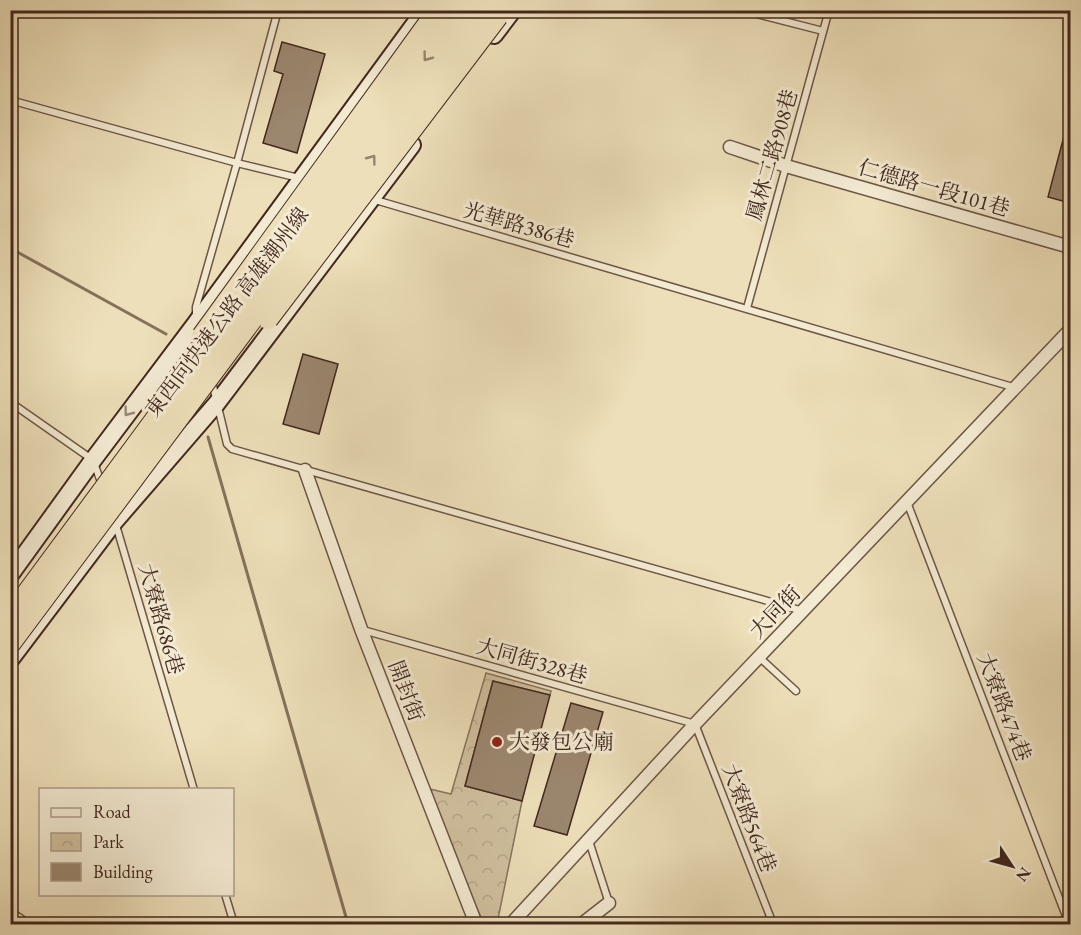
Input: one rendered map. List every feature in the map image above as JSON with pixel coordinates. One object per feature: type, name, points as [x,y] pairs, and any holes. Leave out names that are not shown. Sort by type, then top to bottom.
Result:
[{"type":"highway","points":[[10,614],[19,596],[153,404],[438,10]]},
{"type":"highway","name":"東西向快速公路 高雄潮州線","points":[[10,614],[462,10]]},
{"type":"highway","name":"東西向快速公路 高雄潮州線","points":[[10,644],[112,516],[498,12]]},
{"type":"main road","points":[[10,575],[425,10]]},
{"type":"main road","points":[[10,660],[112,516],[217,403],[372,199],[498,12]]},
{"type":"street","name":"仁德路一段101巷","points":[[730,147],[786,166],[1071,247]]},
{"type":"street","name":"大同街","points":[[511,924],[695,724],[1071,330]]},
{"type":"street","name":"開封街","points":[[305,470],[361,629],[476,924]]},
{"type":"street","points":[[582,924],[609,903]]},
{"type":"lane","points":[[278,10],[196,307],[196,323],[227,444],[232,449],[803,612]]},
{"type":"lane","points":[[741,10],[823,31]]},
{"type":"lane","name":"鳳林二路908巷","points":[[747,308],[829,10]]},
{"type":"lane","name":"光華路386巷","points":[[10,100],[372,199],[1016,388]]},
{"type":"lane","points":[[10,402],[93,460]]},
{"type":"lane","name":"大寮路686巷","points":[[93,460],[194,788]]},
{"type":"lane","name":"大寮路474巷","points":[[907,502],[1069,924]]},
{"type":"lane","name":"大同街328巷","points":[[361,629],[695,724]]},
{"type":"lane","points":[[759,657],[796,691]]},
{"type":"lane","name":"大寮路564巷","points":[[695,724],[773,924]]},
{"type":"lane","points":[[589,840],[609,903]]},
{"type":"lane","points":[[226,896],[234,924]]},
{"type":"lane","points":[[10,911],[29,924]]},
{"type":"green space","points":[[486,673],[551,691],[550,695],[493,681],[465,786],[522,801],[497,924],[484,924],[422,787],[451,794]]},
{"type":"building","points":[[282,42],[325,54],[297,153],[263,143],[283,74],[274,71]]},
{"type":"building","points":[[1070,113],[1070,203],[1048,197]]},
{"type":"building","points":[[303,354],[338,364],[319,434],[283,424]]},
{"type":"building","name":"大發包公廟","points":[[493,681],[550,695],[522,801],[465,786]]},
{"type":"building","points":[[571,703],[603,712],[567,835],[534,826]]},
{"type":"waterway","points":[[10,248],[166,334]]},
{"type":"waterway","points":[[208,437],[348,924]]},
{"type":"place","name":"大發包公廟","points":[[497,742]]}]
